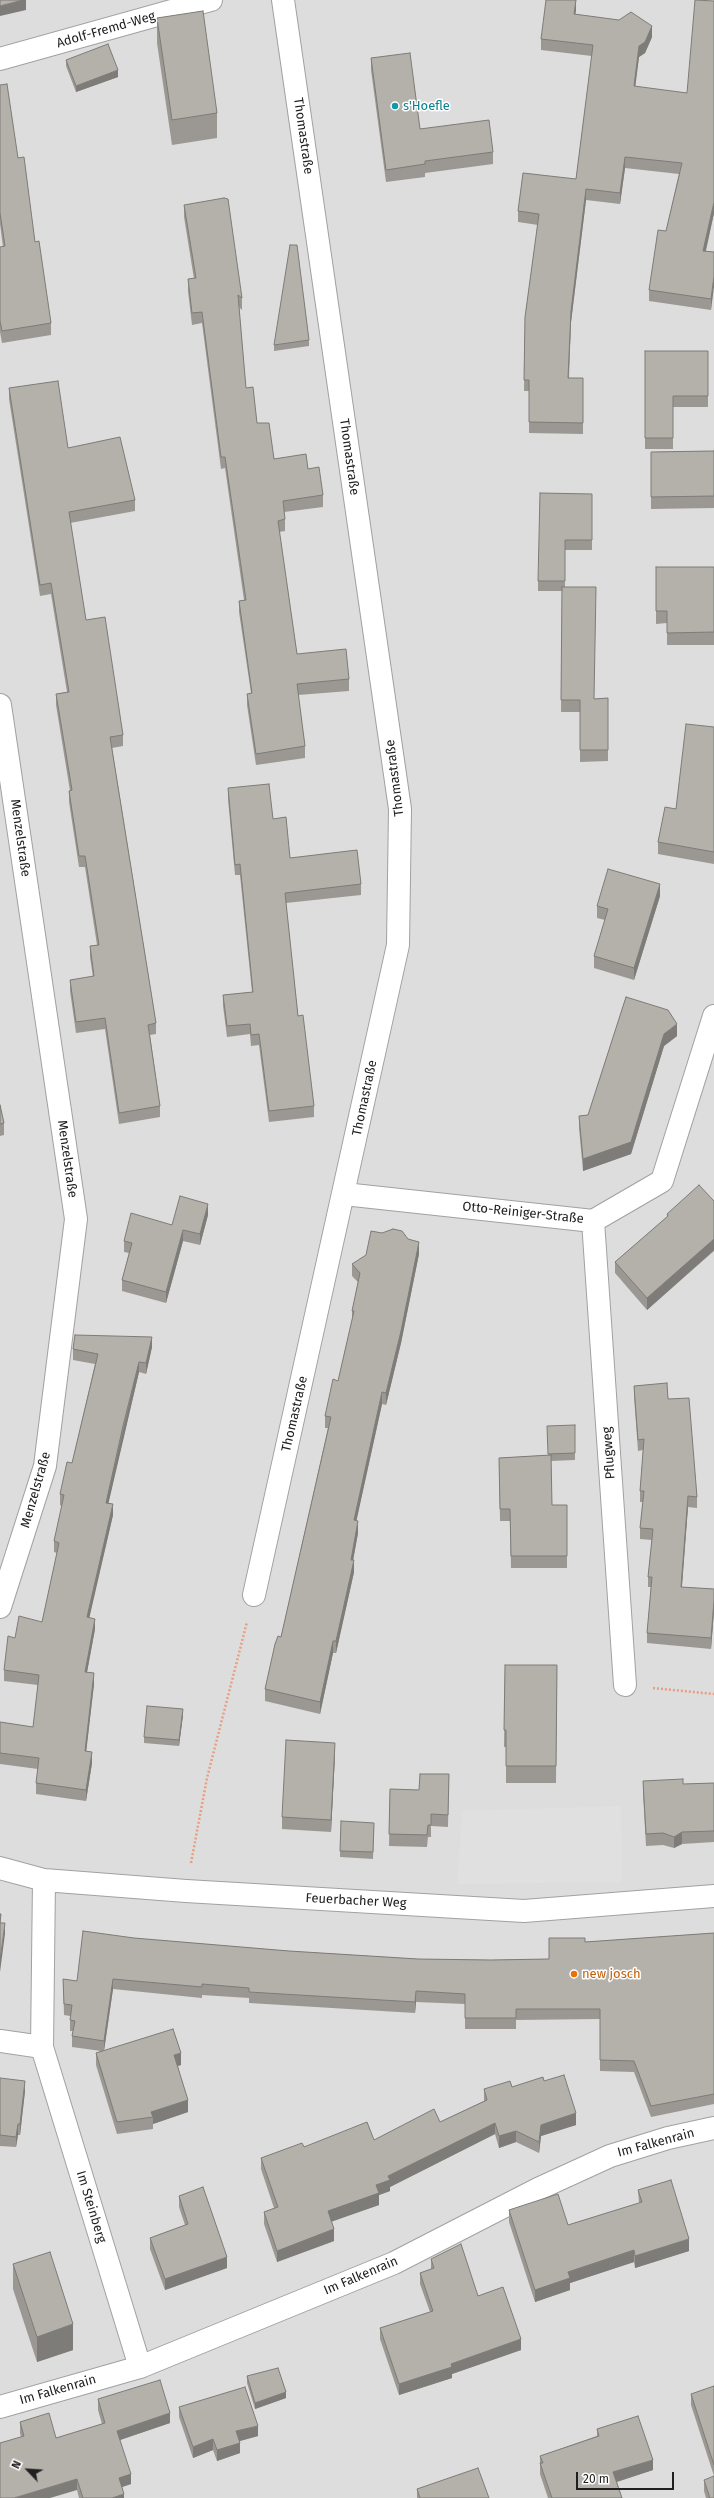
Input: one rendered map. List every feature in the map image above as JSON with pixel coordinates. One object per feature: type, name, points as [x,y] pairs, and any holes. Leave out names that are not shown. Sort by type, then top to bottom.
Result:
[{"type":"street","name":"Adolf-Fremd-Weg","points":[[0,59],[212,0]]},
{"type":"street","name":"Thomastraße","points":[[254,1595],[398,945],[400,809],[283,0]]},
{"type":"street","name":"Menzelstraße","points":[[0,706],[76,1219],[45,1466],[0,1607]]},
{"type":"street","name":"Otto-Reiniger-Straße","points":[[344,1194],[593,1221],[662,1181],[714,1016]]},
{"type":"street","name":"Pflugweg","points":[[593,1221],[625,1685]]},
{"type":"street","name":"Feuerbacher Weg","points":[[0,1868],[44,1880],[186,1891],[524,1911],[714,1896]]},
{"type":"street","name":"Im Steinberg","points":[[44,1880],[42,2047],[140,2367]]},
{"type":"street","points":[[0,2041],[42,2047]]},
{"type":"street","name":"Im Falkenrain","points":[[0,2407],[140,2367],[394,2263],[538,2189],[610,2156],[668,2138],[714,2128]]},
{"type":"path","points":[[186,1891],[207,1778],[254,1595]]},
{"type":"path","points":[[625,1685],[714,1694]]},
{"type":"shaded area","points":[[0,0],[714,0],[714,2498],[0,2498]]},
{"type":"shaded area","points":[[621,1806],[622,1882],[457,1884],[462,1811]]},
{"type":"building","points":[[0,0],[23,0],[0,6]]},
{"type":"building","points":[[546,0],[576,0],[574,14],[619,20],[631,12],[652,26],[645,42],[639,46],[634,86],[687,93],[695,0],[714,1],[714,202],[703,251],[714,252],[714,276],[711,299],[649,290],[658,230],[666,231],[682,163],[625,157],[620,193],[586,189],[571,311],[568,378],[583,378],[583,423],[529,422],[529,380],[524,380],[525,317],[539,214],[518,211],[523,173],[576,179],[593,45],[541,39]]},
{"type":"building","points":[[203,11],[217,113],[172,120],[157,18]]},
{"type":"building","points":[[108,44],[118,70],[76,86],[66,60]]},
{"type":"building","points":[[410,53],[420,129],[489,120],[493,152],[425,161],[425,164],[386,170],[371,58]]},
{"type":"building","points":[[7,84],[18,158],[24,157],[35,242],[39,241],[51,323],[2,331],[0,321],[0,247],[5,246],[0,213],[0,85]]},
{"type":"building","points":[[224,198],[228,199],[242,298],[238,295],[246,388],[253,387],[257,423],[269,423],[274,459],[306,454],[308,469],[319,467],[323,495],[283,501],[285,519],[278,521],[297,654],[346,649],[349,679],[297,684],[305,746],[256,754],[247,694],[252,693],[239,601],[246,600],[225,457],[221,457],[202,312],[192,313],[188,279],[196,278],[184,205]]},
{"type":"building","points":[[290,245],[297,245],[309,340],[274,345]]},
{"type":"building","points":[[645,351],[708,351],[708,396],[673,396],[673,438],[645,438]]},
{"type":"building","points":[[58,381],[68,448],[120,437],[135,500],[69,512],[86,620],[105,617],[123,735],[110,737],[156,1023],[148,1025],[160,1106],[119,1113],[105,1018],[76,1022],[70,980],[94,976],[90,946],[99,945],[85,856],[79,856],[69,791],[72,790],[56,694],[69,692],[51,583],[40,585],[9,388]]},
{"type":"building","points":[[714,451],[714,496],[651,497],[651,452]]},
{"type":"building","points":[[540,493],[592,494],[592,540],[565,540],[565,581],[538,581]]},
{"type":"building","points":[[656,567],[714,567],[714,632],[667,633],[667,611],[656,611]]},
{"type":"building","points":[[562,587],[596,587],[594,699],[608,698],[608,750],[580,750],[580,700],[561,700]]},
{"type":"building","points":[[686,724],[714,727],[714,852],[658,842],[665,807],[676,809]]},
{"type":"building","points":[[269,784],[273,819],[286,817],[290,858],[357,850],[361,884],[285,893],[298,1016],[303,1015],[314,1106],[269,1111],[259,1034],[251,1035],[250,1024],[227,1026],[223,995],[253,992],[240,864],[235,865],[228,788]]},
{"type":"building","points":[[608,869],[660,884],[634,968],[594,956],[608,909],[597,906]]},
{"type":"building","points":[[626,997],[668,1010],[677,1024],[664,1034],[631,1142],[583,1159],[579,1116],[588,1115]]},
{"type":"building","points":[[0,1105],[4,1123],[0,1124]]},
{"type":"building","points":[[699,1185],[714,1201],[714,1239],[647,1298],[615,1262],[668,1216],[667,1214]]},
{"type":"building","points":[[180,1196],[208,1204],[200,1234],[183,1230],[166,1292],[122,1280],[132,1243],[124,1241],[131,1213],[172,1225]]},
{"type":"building","points":[[393,1229],[402,1231],[408,1239],[419,1242],[401,1331],[386,1393],[382,1392],[354,1520],[358,1521],[351,1560],[354,1560],[336,1641],[333,1641],[320,1702],[265,1689],[275,1644],[278,1636],[281,1637],[331,1417],[325,1416],[333,1379],[338,1381],[354,1311],[352,1311],[360,1273],[352,1264],[366,1255],[371,1231],[382,1233]]},
{"type":"building","points":[[75,1335],[152,1337],[146,1363],[139,1362],[123,1426],[106,1503],[113,1504],[87,1617],[95,1619],[85,1672],[94,1673],[85,1751],[92,1752],[86,1790],[36,1783],[39,1758],[0,1753],[0,1722],[33,1727],[39,1675],[4,1670],[8,1636],[15,1638],[19,1616],[42,1622],[59,1543],[54,1541],[64,1495],[60,1494],[67,1462],[72,1463],[98,1354],[73,1349]]},
{"type":"building","points":[[667,1383],[668,1399],[689,1398],[697,1497],[688,1496],[681,1587],[714,1589],[711,1638],[647,1633],[652,1577],[648,1577],[653,1529],[640,1528],[644,1491],[640,1491],[644,1439],[638,1440],[634,1386]]},
{"type":"building","points":[[575,1425],[575,1453],[548,1454],[547,1426]]},
{"type":"building","points":[[551,1455],[552,1505],[567,1505],[567,1556],[511,1556],[510,1509],[500,1509],[499,1458]]},
{"type":"building","points":[[505,1665],[557,1665],[556,1766],[506,1766],[506,1730],[504,1730]]},
{"type":"building","points":[[147,1706],[183,1709],[179,1740],[144,1737]]},
{"type":"building","points":[[286,1740],[335,1743],[331,1820],[282,1817]]},
{"type":"building","points":[[420,1774],[449,1774],[448,1815],[431,1814],[431,1825],[428,1825],[427,1835],[389,1834],[390,1789],[419,1790]]},
{"type":"building","points":[[683,1779],[683,1784],[714,1783],[714,1831],[682,1832],[674,1837],[663,1833],[646,1834],[643,1781]]},
{"type":"building","points":[[341,1821],[374,1823],[373,1852],[340,1851]]},
{"type":"building","points":[[0,1923],[5,1923],[0,1961]]},
{"type":"building","points":[[83,1931],[134,1938],[289,1951],[418,1959],[491,1960],[549,1959],[549,1938],[585,1938],[585,1942],[714,1933],[714,2094],[651,2106],[634,2061],[600,2060],[600,2009],[516,2009],[516,2018],[465,2018],[465,1994],[416,1991],[415,2002],[249,1992],[249,1988],[202,1984],[202,1987],[113,1979],[104,2041],[72,2036],[75,2021],[70,2020],[72,2005],[64,2004],[63,1979],[77,1981]]},
{"type":"building","points":[[173,2029],[181,2053],[174,2055],[188,2100],[151,2112],[153,2117],[117,2122],[96,2053]]},
{"type":"building","points":[[564,2075],[576,2113],[541,2125],[539,2142],[516,2131],[499,2136],[495,2123],[388,2176],[390,2180],[376,2185],[379,2193],[328,2211],[334,2229],[277,2251],[264,2212],[278,2207],[261,2158],[302,2143],[304,2147],[367,2122],[374,2140],[434,2109],[440,2122],[487,2100],[484,2089],[510,2081],[512,2087],[543,2077],[544,2081]]},
{"type":"building","points":[[0,2078],[25,2081],[20,2124],[18,2124],[16,2137],[0,2135]]},
{"type":"building","points":[[671,2180],[689,2239],[635,2256],[634,2250],[568,2272],[570,2278],[535,2290],[509,2210],[558,2194],[568,2225],[642,2202],[638,2190]]},
{"type":"building","points":[[203,2187],[227,2257],[165,2279],[150,2238],[188,2224],[179,2196]]},
{"type":"building","points":[[461,2244],[478,2296],[503,2287],[521,2339],[451,2364],[452,2367],[399,2384],[380,2328],[433,2311],[420,2273],[434,2268],[431,2259]]},
{"type":"building","points":[[50,2252],[73,2324],[37,2337],[13,2264]]},
{"type":"building","points":[[278,2368],[286,2392],[255,2403],[247,2376]]},
{"type":"building","points":[[160,2380],[170,2413],[117,2431],[131,2474],[119,2478],[124,2494],[112,2498],[83,2498],[77,2479],[14,2498],[0,2498],[0,2443],[24,2436],[20,2422],[49,2413],[56,2438],[105,2423],[98,2399]]},
{"type":"building","points":[[714,2386],[714,2465],[691,2394]]},
{"type":"building","points":[[245,2387],[258,2426],[236,2431],[240,2443],[217,2450],[213,2439],[193,2447],[179,2407]]},
{"type":"building","points":[[638,2416],[653,2460],[613,2472],[622,2498],[552,2498],[540,2463],[543,2463],[540,2456],[599,2436],[597,2429]]},
{"type":"building","points":[[478,2468],[489,2498],[420,2498],[417,2489]]},
{"type":"building","points":[[714,2476],[714,2498],[710,2498],[704,2480]]},
{"type":"place","name":"s'Hoefle","points":[[395,106]]},
{"type":"place","name":"new josch","points":[[574,1974]]}]
